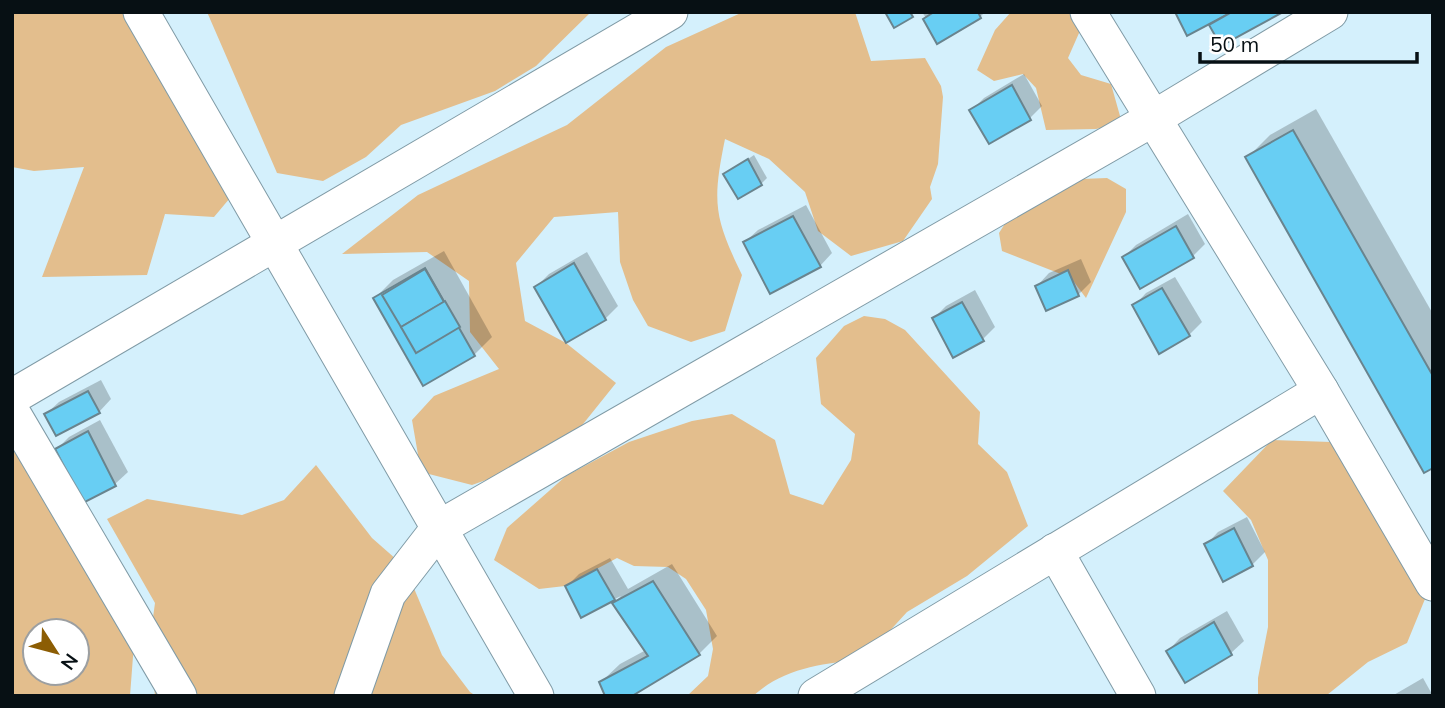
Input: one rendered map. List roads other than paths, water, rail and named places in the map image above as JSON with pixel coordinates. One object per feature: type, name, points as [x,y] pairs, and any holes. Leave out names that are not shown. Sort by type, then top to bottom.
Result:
[{"type":"street","points":[[141,12],[536,696]]},
{"type":"street","points":[[12,397],[670,12]]},
{"type":"street","points":[[1088,12],[1321,391],[1433,583]]},
{"type":"street","points":[[352,696],[388,594],[439,528],[1154,118],[1331,12]]},
{"type":"street","points":[[816,696],[1321,391]]},
{"type":"street","points":[[12,412],[179,696]]},
{"type":"street","points":[[1055,551],[1138,696]]}]
